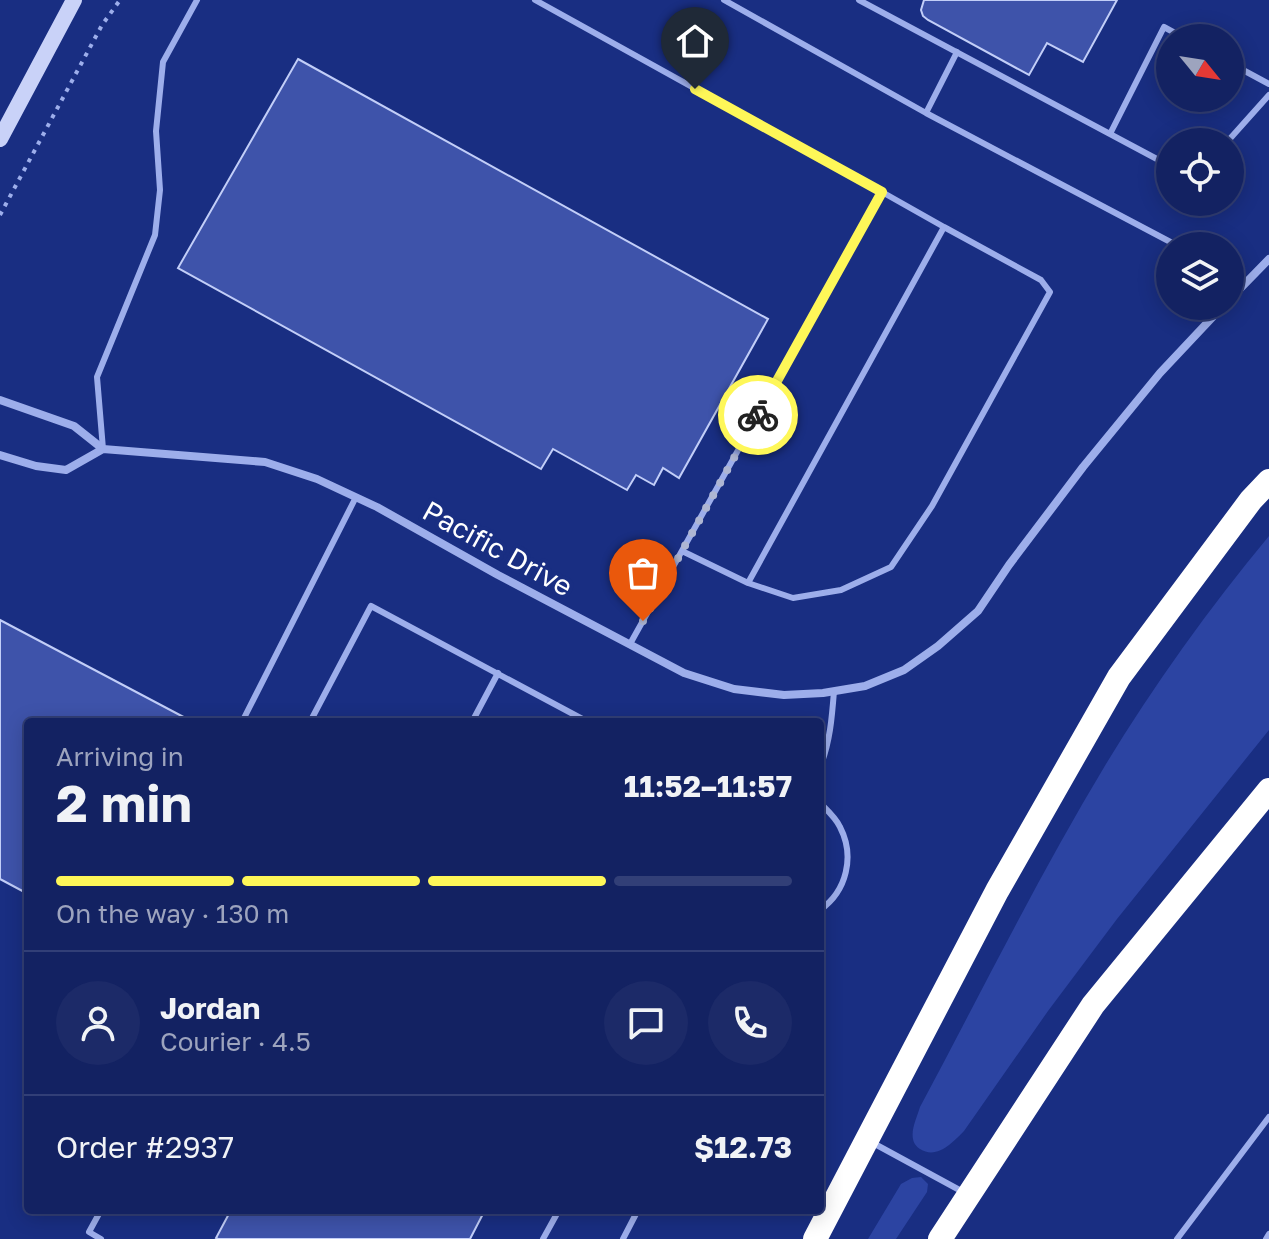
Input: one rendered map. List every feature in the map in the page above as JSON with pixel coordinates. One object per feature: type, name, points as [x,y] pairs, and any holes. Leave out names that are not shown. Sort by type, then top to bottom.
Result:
[{"type":"highway","points":[[815,1239],[997,891],[1119,677],[1251,500],[1269,481]]},
{"type":"highway","points":[[940,1239],[1093,1005],[1269,790]]},
{"type":"street","points":[[0,139],[74,0]]},
{"type":"street","points":[[1246,282],[1269,259]]},
{"type":"street","name":"Pacific Drive","points":[[103,449],[265,462],[317,479],[377,507],[684,673],[734,689],[784,695],[834,691],[865,686],[904,670],[938,646],[978,611],[1083,467],[1160,373],[1210,320]]},
{"type":"street","points":[[0,400],[74,426],[103,449],[66,470],[36,466],[0,455]]},
{"type":"lane","points":[[103,449],[97,377],[155,235],[160,190],[156,131],[163,62],[197,0]]},
{"type":"lane","points":[[535,0],[1041,280],[1050,292],[932,506],[891,567],[841,590],[793,598],[748,583],[682,551]]},
{"type":"lane","points":[[724,0],[926,113],[1156,234]]},
{"type":"lane","points":[[859,0],[1156,159]]},
{"type":"lane","points":[[1110,134],[1156,43]]},
{"type":"lane","points":[[926,113],[957,52]]},
{"type":"lane","points":[[1244,71],[1269,84]]},
{"type":"lane","points":[[1240,128],[1269,95]]},
{"type":"lane","points":[[630,644],[882,192]]},
{"type":"lane","points":[[748,583],[944,227]]},
{"type":"lane","points":[[244,718],[356,497]]},
{"type":"lane","points":[[312,718],[371,606],[581,718]]},
{"type":"lane","points":[[474,718],[498,673]]},
{"type":"lane","points":[[824,757],[834,691]]},
{"type":"lane","points":[[824,807],[840,824],[849,851],[844,879],[831,902],[824,907]]},
{"type":"lane","points":[[1177,1239],[1269,1117]]},
{"type":"lane","points":[[867,1140],[969,1195]]},
{"type":"lane","points":[[99,1214],[89,1232],[101,1239]]},
{"type":"lane","points":[[543,1239],[557,1214]]},
{"type":"lane","points":[[623,1239],[636,1214]]},
{"type":"path","points":[[0,215],[102,25],[120,0]]},
{"type":"shaded area","points":[[1269,536],[1269,730],[1117,919],[964,1131],[938,1151],[920,1149],[913,1135],[920,1107],[1081,806],[1163,676]]},
{"type":"shaded area","points":[[921,1177],[928,1184],[927,1192],[896,1239],[868,1239],[901,1184]]},
{"type":"building","points":[[924,0],[1117,0],[1083,62],[1047,43],[1029,75],[928,20],[921,10]]},
{"type":"building","points":[[298,59],[768,319],[679,478],[663,468],[654,485],[636,475],[627,490],[553,449],[541,469],[178,268]]},
{"type":"building","points":[[0,620],[185,718],[24,718],[24,892],[0,879]]},
{"type":"building","points":[[229,1214],[483,1214],[470,1239],[216,1238]]},
{"type":"way so far","points":[[643,621],[758,415]]},
{"type":"route","points":[[695,89],[882,192],[758,415]]}]
